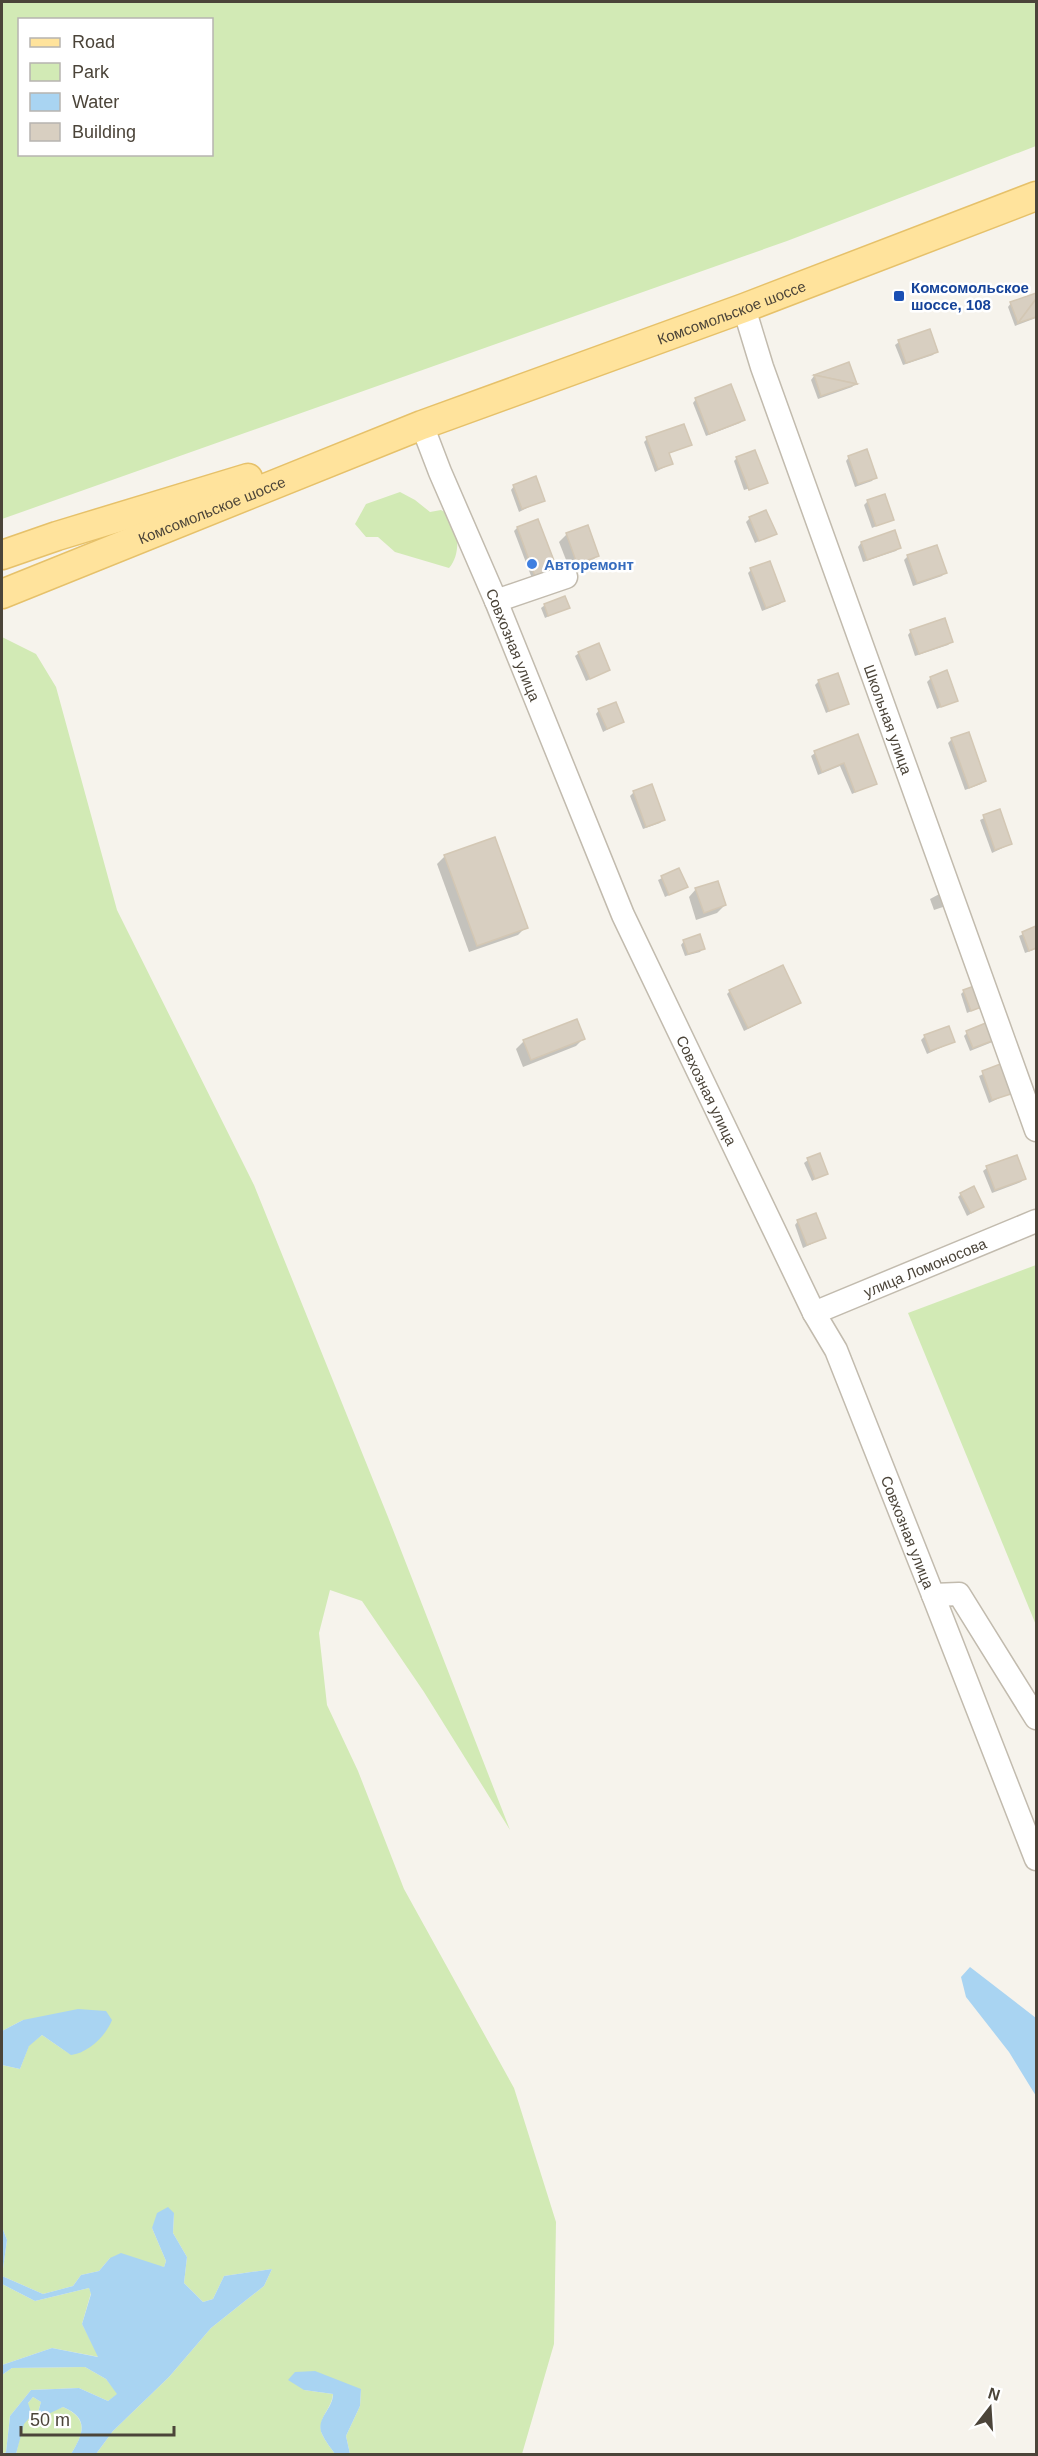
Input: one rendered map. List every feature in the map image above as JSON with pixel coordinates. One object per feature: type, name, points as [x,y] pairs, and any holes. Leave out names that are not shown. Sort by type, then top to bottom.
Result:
[{"type":"main road","name":"Комсомольское шоссе","points":[[2,594],[422,425],[744,308],[1036,196]]},
{"type":"main road","name":"Комсомольское шоссе","points":[[2,555],[57,536],[422,425]]},
{"type":"main road","points":[[57,536],[72,567]]},
{"type":"street","name":"Школьная улица","points":[[744,308],[762,367],[1036,1130]]},
{"type":"street","name":"Совхозная улица","points":[[422,425],[623,915],[814,1313],[837,1350],[933,1594],[960,1594],[1036,1718]]},
{"type":"street","points":[[496,601],[566,577]]},
{"type":"street","name":"улица Ломоносова","points":[[814,1313],[1036,1221]]},
{"type":"street","points":[[933,1594],[1036,1859]]},
{"type":"green space","points":[[2,2],[1036,2],[1036,146],[787,241],[2,519]]},
{"type":"green space","points":[[400,492],[430,512],[441,510],[452,516],[456,529],[457,550],[449,568],[395,552],[378,537],[366,537],[355,524],[366,504]]},
{"type":"green space","points":[[2,637],[36,654],[56,687],[117,910],[254,1185],[388,1517],[510,1830],[424,1692],[362,1601],[330,1590],[319,1633],[327,1705],[358,1771],[404,1889],[514,2088],[556,2222],[554,2344],[522,2454],[350,2454],[346,2436],[360,2406],[361,2389],[304,2390],[333,2394],[321,2429],[323,2437],[335,2454],[96,2454],[113,2431],[169,2377],[211,2328],[264,2286],[272,2269],[224,2276],[213,2299],[203,2302],[184,2283],[187,2257],[173,2233],[174,2213],[152,2228],[166,2261],[164,2267],[110,2258],[99,2271],[81,2275],[73,2286],[43,2294],[2,2276],[7,2240],[2,2227],[2,2065],[20,2069],[29,2045],[42,2035],[71,2055],[23,2020],[2,2031]]},
{"type":"green space","points":[[1036,1265],[1036,1625],[908,1313]]},
{"type":"green space","points":[[2,2284],[35,2301],[89,2288],[91,2293],[82,2324],[99,2357],[52,2348],[2,2365]]},
{"type":"green space","points":[[85,2367],[106,2379],[118,2394],[108,2401],[79,2388],[31,2390],[10,2416],[6,2452],[2,2454],[2,2375],[12,2368]]},
{"type":"green space","points":[[33,2397],[41,2402],[37,2416],[63,2407],[72,2412],[81,2422],[81,2434],[71,2454],[16,2454],[28,2403]]},
{"type":"water","points":[[970,1967],[1036,2018],[1036,2096],[1009,2052],[966,1997],[961,1977]]},
{"type":"water","points":[[78,2009],[106,2011],[112,2020],[96,2043],[84,2051],[71,2055],[42,2035],[29,2046],[20,2069],[2,2065],[2,2031],[23,2020]]},
{"type":"water","points":[[168,2207],[174,2213],[173,2233],[187,2257],[184,2283],[203,2302],[213,2299],[224,2276],[272,2269],[264,2286],[211,2328],[169,2377],[113,2431],[96,2454],[71,2454],[79,2440],[82,2428],[77,2416],[63,2407],[40,2418],[37,2416],[41,2402],[33,2397],[28,2403],[32,2415],[24,2424],[16,2454],[3,2454],[6,2452],[10,2416],[31,2390],[79,2388],[108,2401],[117,2394],[106,2379],[85,2367],[12,2368],[2,2375],[2,2365],[52,2348],[98,2357],[82,2324],[91,2294],[89,2288],[35,2301],[2,2284],[2,2276],[43,2294],[73,2286],[81,2275],[99,2271],[110,2258],[121,2253],[164,2267],[166,2261],[152,2228],[157,2213]]},
{"type":"water","points":[[2,2227],[7,2240],[2,2276]]},
{"type":"water","points":[[315,2371],[361,2389],[360,2406],[346,2436],[350,2454],[335,2454],[320,2429],[333,2394],[304,2390],[288,2380],[295,2372]]},
{"type":"building","points":[[1036,293],[1036,299],[1018,323],[1010,302]]},
{"type":"building","points":[[1036,299],[1036,317],[1018,323]]},
{"type":"building","points":[[930,329],[938,352],[906,363],[898,340]]},
{"type":"building","points":[[849,362],[857,384],[814,375]]},
{"type":"building","points":[[814,375],[857,384],[821,396]]},
{"type":"building","points":[[731,384],[745,420],[709,434],[695,398]]},
{"type":"building","points":[[684,424],[692,445],[669,453],[673,464],[658,469],[646,437]]},
{"type":"building","points":[[867,449],[877,478],[858,484],[848,456]]},
{"type":"building","points":[[755,450],[768,483],[749,490],[736,457]]},
{"type":"building","points":[[536,476],[545,501],[522,509],[513,485]]},
{"type":"building","points":[[885,494],[894,520],[876,526],[867,500]]},
{"type":"building","points":[[766,510],[777,534],[759,541],[749,517]]},
{"type":"building","points":[[538,519],[558,571],[536,579],[517,527]]},
{"type":"building","points":[[588,525],[599,556],[577,564],[566,533]]},
{"type":"building","points":[[895,530],[901,548],[867,560],[861,542]]},
{"type":"building","points":[[937,545],[947,573],[917,583],[907,555]]},
{"type":"building","points":[[770,561],[785,601],[766,608],[750,568]]},
{"type":"building","points":[[565,596],[570,608],[548,616],[544,604]]},
{"type":"building","points":[[945,618],[953,642],[919,654],[910,630]]},
{"type":"building","points":[[599,643],[610,670],[590,679],[578,652]]},
{"type":"building","points":[[947,670],[958,701],[941,707],[930,677]]},
{"type":"building","points":[[838,673],[849,704],[829,711],[818,680]]},
{"type":"building","points":[[616,702],[624,722],[607,729],[598,709]]},
{"type":"building","points":[[969,732],[986,781],[969,788],[951,738]]},
{"type":"building","points":[[858,734],[877,784],[855,792],[844,763],[822,772],[814,751]]},
{"type":"building","points":[[652,784],[665,820],[646,827],[633,791]]},
{"type":"building","points":[[1000,809],[1012,844],[995,850],[983,815]]},
{"type":"building","points":[[495,837],[528,928],[477,946],[444,855]]},
{"type":"building","points":[[679,868],[688,887],[669,895],[661,876]]},
{"type":"building","points":[[718,881],[726,905],[704,913],[695,888]]},
{"type":"building","points":[[1036,926],[1036,948],[1029,951],[1022,932]]},
{"type":"building","points":[[700,934],[705,949],[688,954],[683,940]]},
{"type":"building","points":[[783,965],[801,1003],[748,1028],[729,990]]},
{"type":"building","points":[[977,985],[984,1006],[971,1011],[963,990]]},
{"type":"building","points":[[577,1019],[585,1039],[531,1060],[523,1040]]},
{"type":"building","points":[[993,1020],[1000,1038],[973,1048],[966,1031]]},
{"type":"building","points":[[949,1026],[955,1042],[930,1051],[924,1035]]},
{"type":"building","points":[[1003,1063],[1014,1093],[992,1100],[982,1071]]},
{"type":"building","points":[[820,1153],[828,1174],[815,1179],[807,1158]]},
{"type":"building","points":[[1017,1155],[1026,1179],[995,1190],[986,1166]]},
{"type":"building","points":[[974,1186],[984,1207],[971,1213],[960,1193]]},
{"type":"building","points":[[816,1213],[826,1238],[807,1245],[797,1220]]},
{"type":"place","name":"Комсомольское шоссе, 108","points":[[899,296]]},
{"type":"place","name":"Авторемонт","points":[[532,564]]}]
